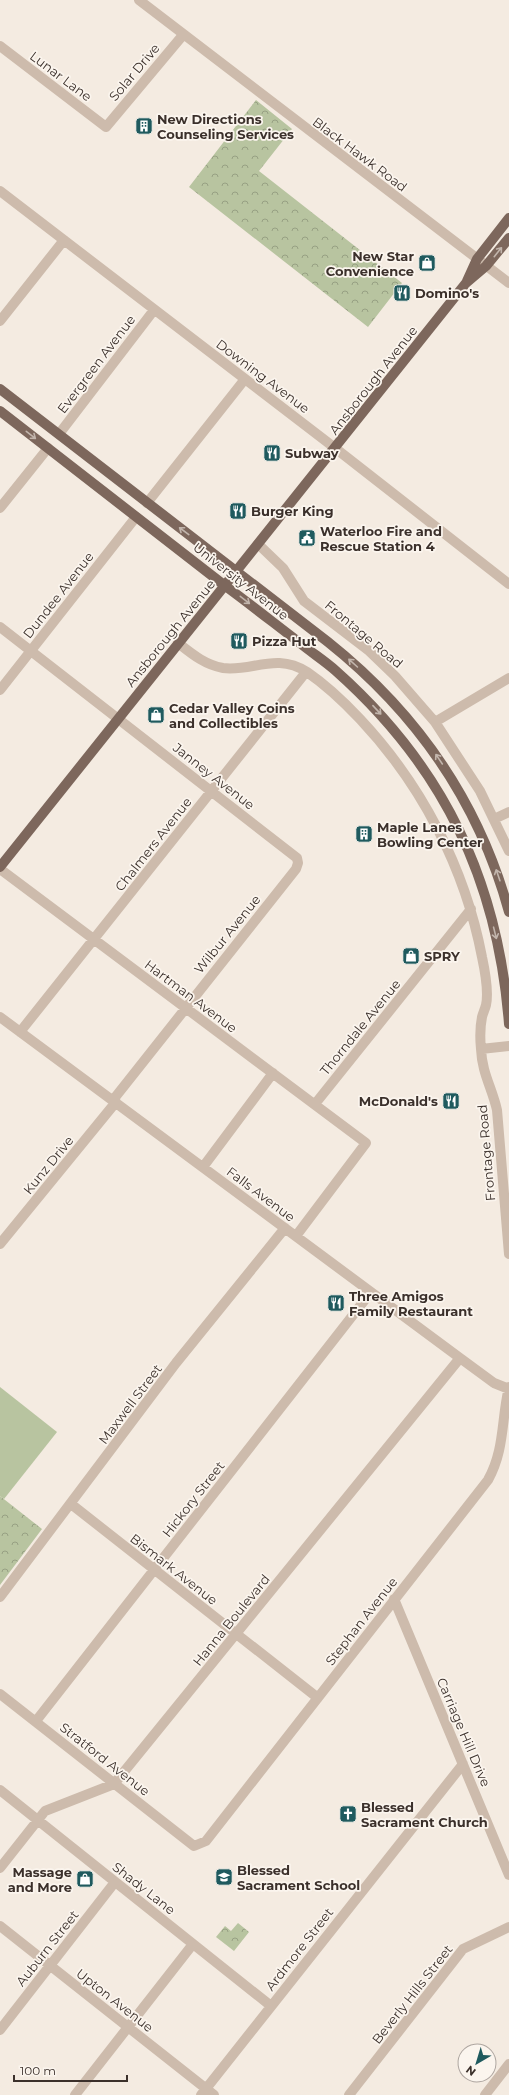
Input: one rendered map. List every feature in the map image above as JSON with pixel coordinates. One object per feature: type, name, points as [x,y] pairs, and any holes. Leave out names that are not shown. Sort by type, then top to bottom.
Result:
[{"type":"main road","name":"Ansborough Avenue","points":[[466,284],[477,260],[509,218]]},
{"type":"main road","name":"Ansborough Avenue","points":[[0,868],[118,718],[466,284],[486,266],[509,238]]},
{"type":"main road","name":"University Avenue","points":[[0,389],[349,659],[398,707],[426,739],[472,814],[496,871],[509,912]]},
{"type":"main road","name":"University Avenue","points":[[0,412],[334,670],[372,704],[406,744],[436,787],[461,833],[488,904],[506,982],[509,1024]]},
{"type":"street","name":"Black Hawk Road","points":[[139,0],[509,283]]},
{"type":"street","name":"Solar Drive","points":[[106,127],[183,35]]},
{"type":"street","name":"Lunar Lane","points":[[0,46],[106,127]]},
{"type":"street","name":"Downing Avenue","points":[[0,191],[335,448],[509,584]]},
{"type":"street","points":[[0,322],[64,240]]},
{"type":"street","name":"Evergreen Avenue","points":[[59,434],[154,310]]},
{"type":"street","points":[[147,503],[245,379]]},
{"type":"street","points":[[0,508],[48,448]]},
{"type":"street","name":"Dundee Avenue","points":[[0,690],[136,517]]},
{"type":"street","name":"Frontage Road","points":[[258,544],[283,568],[304,601],[368,650],[395,676],[436,722],[467,769],[494,819],[509,851]]},
{"type":"street","name":"Janney Avenue","points":[[0,627],[297,858]]},
{"type":"street","name":"Frontage Road","points":[[178,643],[200,659],[215,666],[234,668],[274,663],[293,666],[306,672],[353,711],[387,749],[402,769],[438,828],[451,854],[471,909],[482,958],[486,1004],[480,1027],[481,1049],[484,1076],[497,1110],[509,1254]]},
{"type":"street","name":"Chalmers Avenue","points":[[20,1032],[306,672]]},
{"type":"street","points":[[436,722],[509,678]]},
{"type":"street","points":[[494,819],[509,812]]},
{"type":"street","name":"Wilbur Avenue","points":[[115,1101],[185,1008],[296,869],[298,863],[297,858]]},
{"type":"street","name":"Hartman Avenue","points":[[0,868],[366,1143],[296,1236]]},
{"type":"street","name":"Thorndale Avenue","points":[[315,1104],[471,909]]},
{"type":"street","name":"Falls Avenue","points":[[0,1017],[494,1383],[509,1388]]},
{"type":"street","points":[[481,1049],[509,1046]]},
{"type":"street","points":[[203,1167],[273,1073]]},
{"type":"street","name":"Kunz Drive","points":[[0,1244],[115,1101]]},
{"type":"street","name":"Maxwell Street","points":[[0,1597],[176,1364],[285,1228]]},
{"type":"street","name":"Hickory Street","points":[[36,1722],[371,1292]]},
{"type":"street","name":"Hanna Boulevard","points":[[0,1868],[45,1811],[114,1784],[460,1358]]},
{"type":"street","name":"Stephan Avenue","points":[[194,1846],[206,1841],[488,1480],[494,1470],[501,1446],[503,1419],[509,1388]]},
{"type":"street","name":"Bismark Avenue","points":[[71,1504],[318,1698]]},
{"type":"street","name":"Carriage Hill Drive","points":[[394,1599],[509,1875]]},
{"type":"street","name":"Stratford Avenue","points":[[0,1694],[194,1846]]},
{"type":"street","name":"Ardmore Street","points":[[207,2093],[271,2006],[463,1764]]},
{"type":"street","name":"Shady Lane","points":[[0,1790],[271,2006]]},
{"type":"street","name":"Auburn Street","points":[[0,2030],[115,1882]]},
{"type":"street","name":"Upton Avenue","points":[[0,1926],[128,2027],[207,2093]]},
{"type":"street","name":"Beverly Hills Street","points":[[349,2095],[463,1949],[509,1927]]},
{"type":"street","points":[[75,2095],[193,1944]]},
{"type":"street","points":[[485,2095],[509,2064]]},
{"type":"green space","points":[[256,100],[292,129],[259,171],[402,283],[368,327],[189,187]]},
{"type":"green space","points":[[0,1387],[57,1432],[4,1499],[0,1496]]},
{"type":"green space","points":[[0,1496],[42,1529],[0,1585]]},
{"type":"green space","points":[[238,1923],[249,1932],[234,1951],[216,1937],[225,1926],[231,1931]]},
{"type":"place","name":"New Directions Counseling Services","points":[[144,126]]},
{"type":"place","name":"New Star Convenience","points":[[427,263]]},
{"type":"place","name":"Domino's","points":[[402,293]]},
{"type":"place","name":"Subway","points":[[272,453]]},
{"type":"place","name":"Burger King","points":[[238,511]]},
{"type":"place","name":"Waterloo Fire and Rescue Station 4","points":[[307,538]]},
{"type":"place","name":"Pizza Hut","points":[[239,641]]},
{"type":"place","name":"Cedar Valley Coins and Collectibles","points":[[156,715]]},
{"type":"place","name":"Maple Lanes Bowling Center","points":[[364,834]]},
{"type":"place","name":"SPRY","points":[[411,956]]},
{"type":"place","name":"McDonald's","points":[[451,1101]]},
{"type":"place","name":"Three Amigos Family Restaurant","points":[[336,1303]]},
{"type":"place","name":"Blessed Sacrament Church","points":[[348,1814]]},
{"type":"place","name":"Blessed Sacrament School","points":[[224,1877]]},
{"type":"place","name":"Massage and More","points":[[85,1879]]}]
